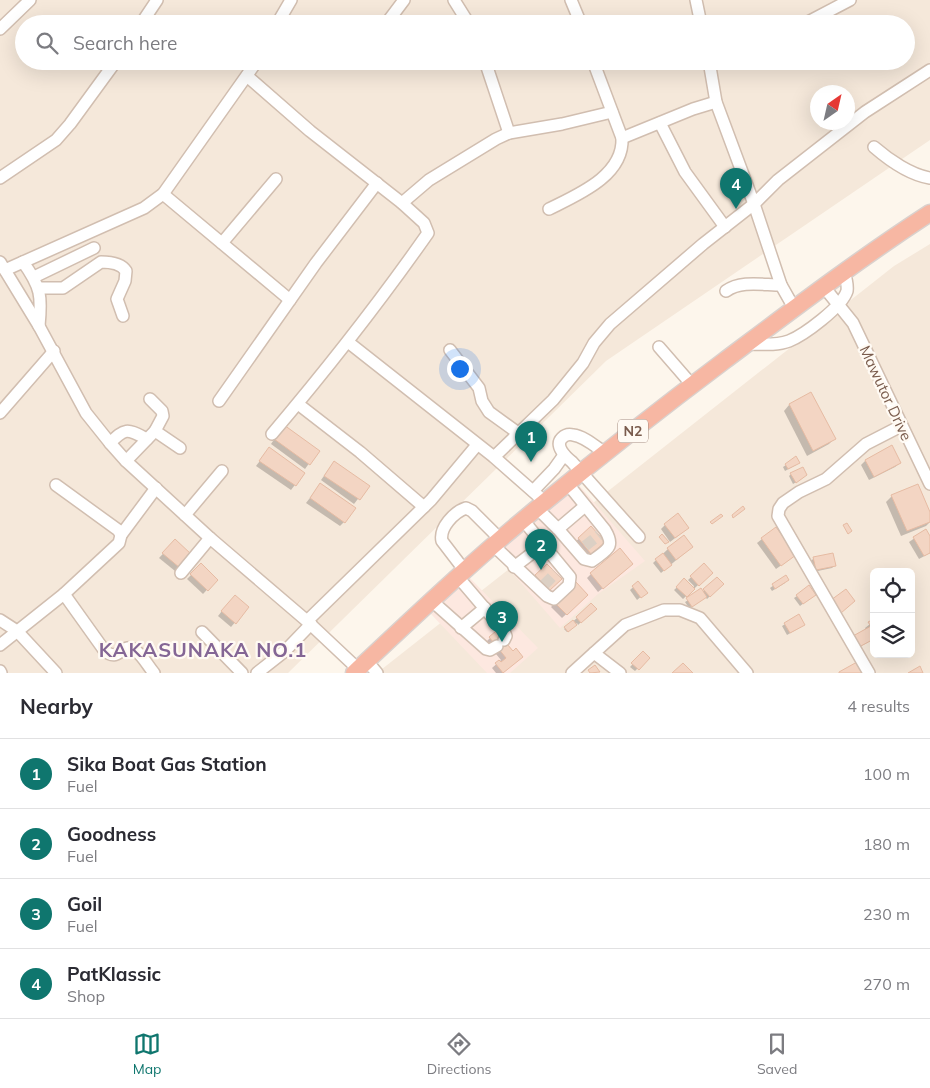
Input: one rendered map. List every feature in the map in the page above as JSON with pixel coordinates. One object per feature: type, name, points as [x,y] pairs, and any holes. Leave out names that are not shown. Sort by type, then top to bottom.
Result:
[{"type":"highway","name":"N2","points":[[364,669],[432,601],[524,520],[538,500],[567,483],[794,308],[930,212]]},
{"type":"street","points":[[0,29],[16,5],[30,0]]},
{"type":"street","points":[[147,15],[157,0]]},
{"type":"street","points":[[283,15],[292,0]]},
{"type":"street","points":[[393,15],[404,0]]},
{"type":"street","points":[[454,0],[463,15]]},
{"type":"street","points":[[571,0],[577,15]]},
{"type":"street","points":[[696,0],[699,15]]},
{"type":"street","points":[[821,15],[850,0]]},
{"type":"street","points":[[0,178],[56,140],[109,70]]},
{"type":"street","points":[[251,70],[164,194],[144,208],[3,272],[40,326],[86,413],[126,461],[210,538],[364,669]]},
{"type":"street","points":[[488,70],[509,133]]},
{"type":"street","points":[[548,209],[597,184],[616,160],[622,148],[622,138],[596,70]]},
{"type":"street","points":[[711,70],[716,102],[754,204],[781,285],[794,308]]},
{"type":"street","points":[[494,457],[553,400],[610,324],[754,204],[778,180],[865,112],[930,70]]},
{"type":"street","points":[[247,76],[310,130],[402,203],[424,223],[428,233],[348,342],[272,434]]},
{"type":"street","points":[[622,138],[693,109],[716,102]]},
{"type":"street","points":[[402,203],[429,180],[509,133],[562,124],[612,112]]},
{"type":"street","points":[[660,123],[685,172],[725,227]]},
{"type":"street","points":[[874,147],[918,175],[930,178]]},
{"type":"street","points":[[222,243],[276,178]]},
{"type":"street","points":[[219,401],[290,300],[377,184]]},
{"type":"street","points":[[164,194],[290,300]]},
{"type":"street","points":[[34,277],[94,248]]},
{"type":"street","points":[[23,262],[34,277],[39,288],[40,326]]},
{"type":"street","points":[[39,288],[63,288],[101,262],[116,264],[124,267],[126,271],[125,281],[117,299],[123,316]]},
{"type":"street","points":[[746,344],[781,344],[805,332],[838,305],[846,293],[848,286],[844,272]]},
{"type":"street","points":[[726,291],[734,285],[781,285]]},
{"type":"street","name":"Mawutor Drive","points":[[824,287],[853,323],[930,484]]},
{"type":"street","points":[[348,342],[494,457],[538,500],[558,529],[582,549],[584,559],[592,561],[609,548],[611,544],[610,538],[602,533],[585,506],[567,483]]},
{"type":"street","points":[[659,348],[692,385]]},
{"type":"street","points":[[450,350],[479,388],[482,401],[489,412],[518,433]]},
{"type":"street","points":[[0,414],[54,352]]},
{"type":"street","points":[[126,461],[151,435],[164,416],[162,411],[150,399]]},
{"type":"street","points":[[298,404],[360,452],[424,507]]},
{"type":"street","points":[[869,673],[778,516],[779,509],[783,503],[799,492],[826,479],[866,444],[901,426]]},
{"type":"street","points":[[110,443],[120,432],[125,430],[151,435],[180,448]]},
{"type":"street","points":[[605,453],[575,434],[567,434],[560,442],[560,448],[564,455],[639,537]]},
{"type":"street","points":[[258,673],[285,651],[309,622],[424,507],[477,445]]},
{"type":"street","points":[[538,500],[554,469],[564,455]]},
{"type":"street","points":[[185,515],[222,471]]},
{"type":"street","points":[[56,484],[118,530],[121,535]]},
{"type":"street","points":[[0,645],[64,594],[114,549],[119,543],[121,535],[156,488]]},
{"type":"street","points":[[558,529],[585,506]]},
{"type":"street","points":[[432,601],[486,649],[490,650],[506,636],[461,574],[440,535],[443,528],[461,510],[466,508],[472,511],[498,543],[514,567],[541,587],[547,596],[554,599],[569,585],[570,577],[559,570],[544,544],[524,520]]},
{"type":"street","points":[[181,573],[210,538]]},
{"type":"street","points":[[514,567],[544,544]]},
{"type":"street","points":[[64,594],[109,655],[114,655],[123,649],[130,648],[136,651],[154,673]]},
{"type":"street","points":[[461,628],[485,608]]},
{"type":"street","points":[[572,673],[625,625],[664,610],[680,610],[700,618],[747,673]]},
{"type":"street","points":[[0,620],[17,631],[56,673]]},
{"type":"street","points":[[202,632],[242,673]]},
{"type":"street","points":[[594,653],[620,673]]},
{"type":"shaded area","points":[[0,0],[930,0],[930,140],[606,361],[288,673],[0,673]]},
{"type":"shaded area","points":[[930,244],[930,673],[377,673],[894,266]]},
{"type":"shaded area","points":[[578,484],[645,561],[598,594],[560,628],[495,553]]},
{"type":"shaded area","points":[[468,576],[538,648],[510,673],[487,673],[430,613]]},
{"type":"building","points":[[811,392],[836,439],[813,451],[789,404]]},
{"type":"building","points":[[284,425],[320,451],[310,465],[274,439]]},
{"type":"building","points":[[892,445],[901,463],[874,477],[865,460]]},
{"type":"building","points":[[269,447],[305,473],[296,486],[259,461]]},
{"type":"building","points":[[796,456],[800,463],[788,469],[785,464]]},
{"type":"building","points":[[334,461],[370,486],[360,500],[324,476]]},
{"type":"building","points":[[803,467],[807,475],[796,483],[790,473]]},
{"type":"building","points":[[320,483],[356,508],[345,523],[310,498]]},
{"type":"building","points":[[918,484],[930,512],[930,522],[907,531],[891,495]]},
{"type":"building","points":[[743,506],[745,509],[733,518],[732,515]]},
{"type":"building","points":[[678,513],[689,528],[675,538],[664,524]]},
{"type":"building","points":[[721,514],[723,516],[712,524],[710,522]]},
{"type":"building","points":[[847,523],[852,531],[848,534],[843,525]]},
{"type":"building","points":[[591,526],[605,542],[591,554],[578,538]]},
{"type":"building","points":[[776,527],[796,555],[781,566],[761,538]]},
{"type":"building","points":[[926,529],[930,536],[930,553],[924,556],[913,537]]},
{"type":"building","points":[[662,534],[669,542],[665,544],[659,537]]},
{"type":"building","points":[[684,535],[693,547],[676,560],[667,548]]},
{"type":"building","points":[[175,539],[191,554],[180,568],[162,553]]},
{"type":"building","points":[[620,548],[633,564],[603,589],[590,573]]},
{"type":"building","points":[[663,553],[672,565],[664,571],[655,559]]},
{"type":"building","points":[[833,553],[836,566],[816,570],[813,557]]},
{"type":"building","points":[[201,563],[218,580],[208,591],[190,574]]},
{"type":"building","points":[[704,563],[713,573],[699,586],[690,576]]},
{"type":"building","points":[[547,564],[562,579],[549,591],[535,575]]},
{"type":"building","points":[[786,575],[789,580],[775,589],[772,584]]},
{"type":"building","points":[[717,577],[724,584],[710,597],[703,589]]},
{"type":"building","points":[[684,578],[695,589],[687,597],[676,587]]},
{"type":"building","points":[[638,581],[648,593],[641,598],[632,586]]},
{"type":"building","points":[[576,582],[588,595],[567,615],[554,602]]},
{"type":"building","points":[[809,585],[816,595],[803,604],[796,595]]},
{"type":"building","points":[[701,588],[707,597],[692,607],[686,598]]},
{"type":"building","points":[[846,589],[855,601],[841,613],[831,600]]},
{"type":"building","points":[[235,595],[249,607],[236,624],[221,611]]},
{"type":"building","points":[[591,603],[597,609],[581,623],[576,617]]},
{"type":"building","points":[[799,614],[805,625],[790,633],[784,623]]},
{"type":"building","points":[[573,620],[577,625],[568,632],[564,627]]},
{"type":"building","points":[[870,627],[870,641],[859,647],[853,636]]},
{"type":"building","points":[[496,631],[513,651],[516,648],[523,657],[503,673],[495,663],[499,660],[501,662],[506,658],[489,637]]},
{"type":"building","points":[[643,651],[650,658],[639,670],[631,663]]},
{"type":"building","points":[[857,662],[863,673],[839,673],[839,672]]},
{"type":"building","points":[[683,663],[693,673],[672,673]]},
{"type":"building","points":[[595,665],[600,672],[590,673],[588,670]]},
{"type":"building","points":[[920,666],[923,673],[908,673]]},
{"type":"tunnel","points":[[585,546],[599,535]]},
{"type":"tunnel","points":[[544,585],[556,573]]},
{"type":"place","name":"PatKlassic","points":[[736,209]]},
{"type":"place","name":"Sika Boat Gas Station","points":[[531,462]]},
{"type":"place","name":"Goodness","points":[[541,570]]},
{"type":"place","name":"Goil","points":[[502,642]]},
{"type":"district","name":"KAKASUNAKA NO.1","points":[[203,649]]}]
